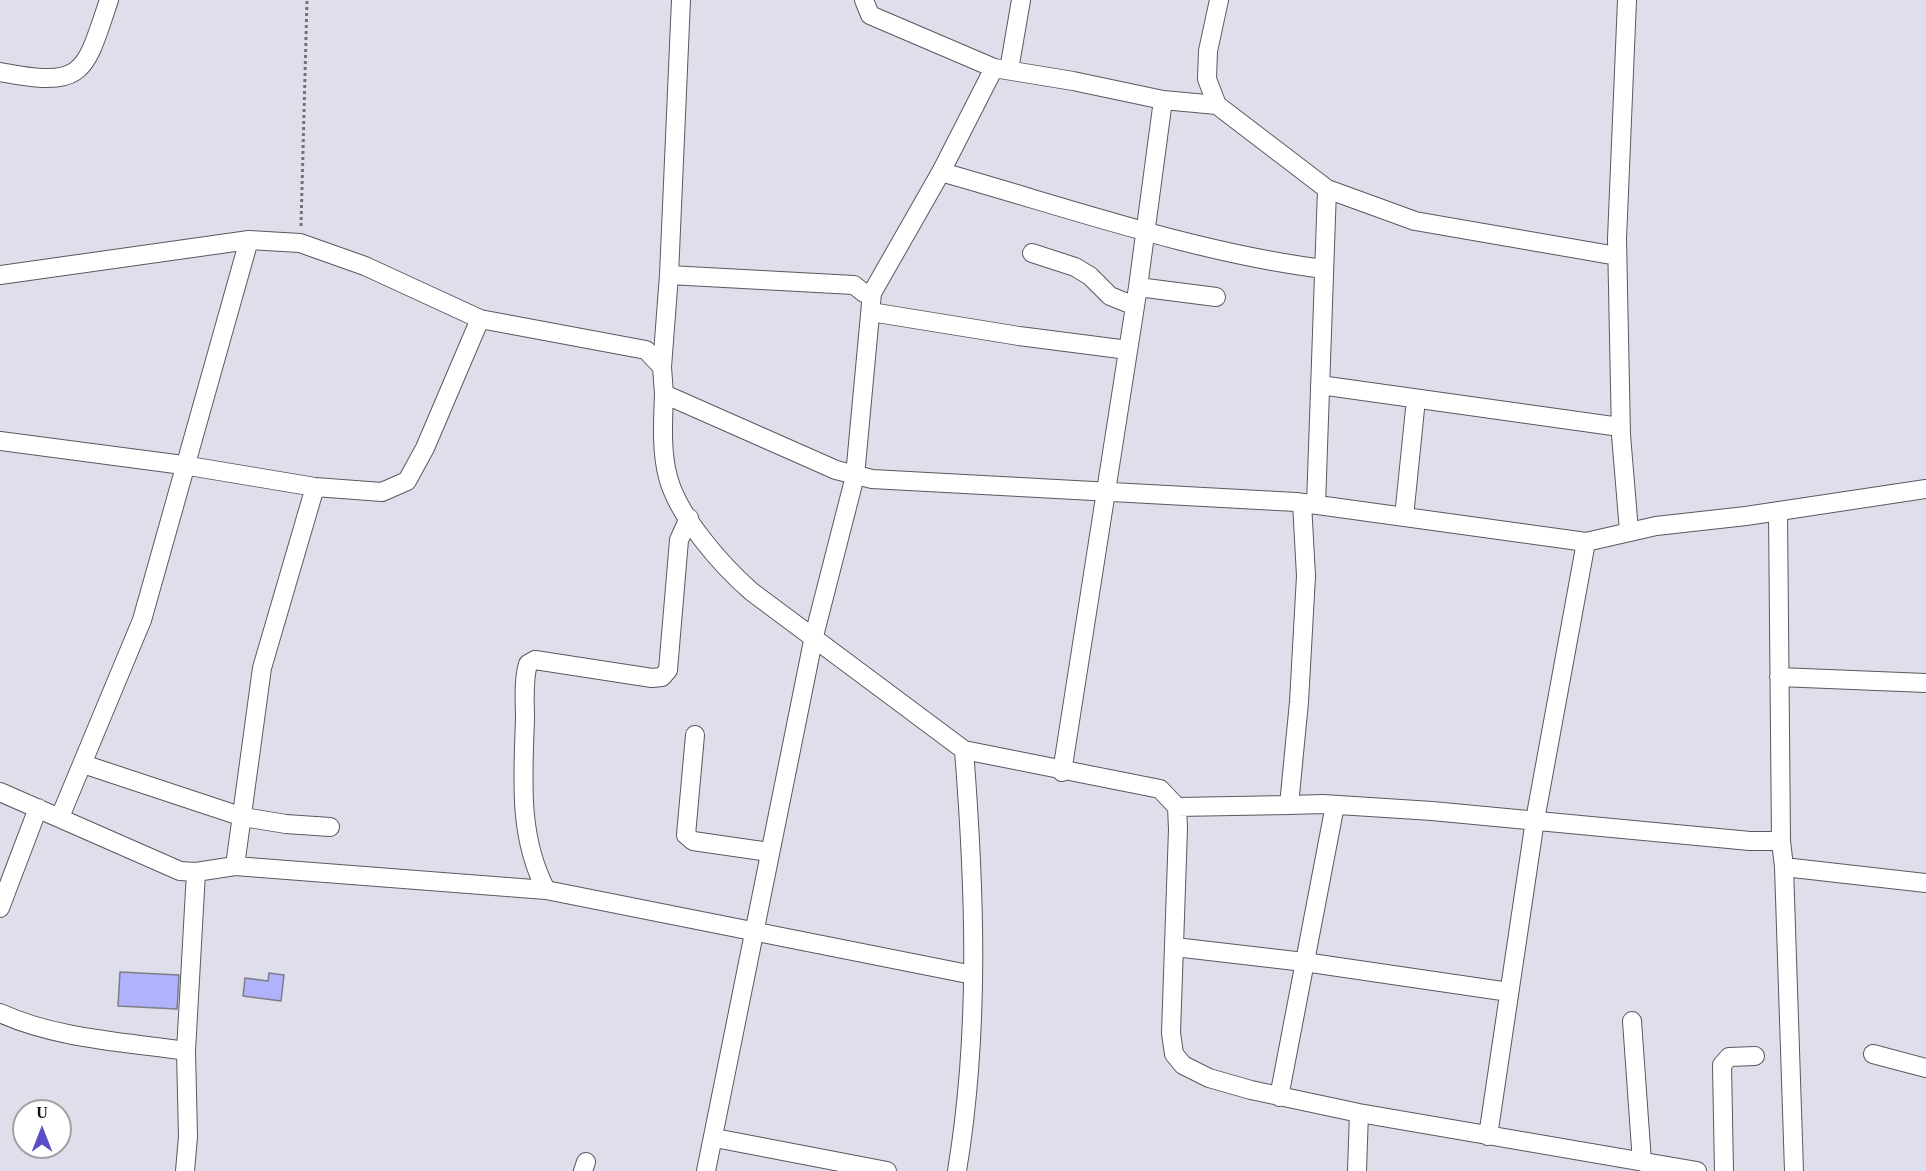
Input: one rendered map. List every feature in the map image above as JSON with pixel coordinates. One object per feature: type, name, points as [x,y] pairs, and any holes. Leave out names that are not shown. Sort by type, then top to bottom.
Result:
[{"type":"street","points":[[0,72],[46,80],[70,75],[78,70],[90,57],[109,0]]},
{"type":"street","points":[[681,0],[669,275],[662,367],[663,434],[668,477],[676,499],[716,557],[735,578],[814,636],[887,695],[964,750],[1160,789],[1177,807],[1171,1034],[1177,1059],[1209,1078],[1279,1097],[1488,1136],[1697,1171]]},
{"type":"street","points":[[864,0],[870,15],[1002,69],[1163,100],[1217,105]]},
{"type":"street","points":[[706,1171],[715,1138],[769,852],[814,636],[855,476],[872,293],[1002,69],[1021,0]]},
{"type":"street","points":[[1219,0],[1208,51],[1207,79],[1217,105],[1327,189],[1415,221],[1617,256]]},
{"type":"street","points":[[1627,0],[1617,256],[1620,427],[1629,531]]},
{"type":"street","points":[[1062,771],[1138,287],[1163,100]]},
{"type":"street","points":[[941,172],[1146,230],[1280,263],[1324,269]]},
{"type":"street","points":[[1289,805],[1299,702],[1309,504],[1320,385],[1327,189]]},
{"type":"street","points":[[60,817],[142,620],[183,465],[249,240]]},
{"type":"street","points":[[0,274],[249,240],[300,243],[365,266],[480,319],[646,350],[660,345],[664,339]]},
{"type":"street","points":[[1032,253],[1075,267],[1090,276],[1110,296],[1135,306]]},
{"type":"street","points":[[669,275],[854,285],[864,293],[872,293]]},
{"type":"street","points":[[1138,287],[1216,297]]},
{"type":"street","points":[[871,312],[1128,350]]},
{"type":"street","points":[[0,441],[183,465],[315,487],[382,492],[407,481],[425,448],[480,319]]},
{"type":"street","points":[[646,350],[662,367]]},
{"type":"street","points":[[1320,385],[1620,427]]},
{"type":"street","points":[[664,394],[855,476],[890,481],[1106,491],[1309,504],[1586,542],[1629,531],[1926,489]]},
{"type":"street","points":[[1404,517],[1415,409]]},
{"type":"street","points":[[235,866],[262,668],[315,487]]},
{"type":"street","points":[[1778,511],[1781,841],[1784,867],[1794,1171]]},
{"type":"street","points":[[546,890],[530,853],[524,821],[522,788],[528,664],[535,660],[652,678],[662,677],[668,670],[679,540],[689,518]]},
{"type":"street","points":[[1488,1136],[1535,820],[1586,542]]},
{"type":"street","points":[[1779,677],[1926,683]]},
{"type":"street","points":[[695,735],[686,835],[693,841],[769,852]]},
{"type":"street","points":[[957,1171],[966,1114],[973,975],[972,850],[964,750]]},
{"type":"street","points":[[83,764],[243,817],[286,824],[330,827]]},
{"type":"street","points":[[0,792],[180,871],[196,872],[235,866],[546,890],[973,975]]},
{"type":"street","points":[[1177,807],[1335,804],[1535,820],[1750,841],[1781,841]]},
{"type":"street","points":[[1279,1097],[1335,804]]},
{"type":"street","points":[[0,908],[38,808]]},
{"type":"street","points":[[1784,867],[1926,883]]},
{"type":"street","points":[[185,1171],[188,1137],[186,1051],[196,872]]},
{"type":"street","points":[[1175,947],[1304,962],[1509,992]]},
{"type":"street","points":[[0,1013],[28,1024],[56,1031],[186,1051]]},
{"type":"street","points":[[1632,1021],[1642,1162]]},
{"type":"street","points":[[1873,1054],[1926,1068]]},
{"type":"street","points":[[1724,1171],[1722,1065],[1729,1057],[1755,1056]]},
{"type":"street","points":[[1357,1171],[1359,1113]]},
{"type":"street","points":[[715,1138],[887,1171]]},
{"type":"path","points":[[300,243],[307,0]]},
{"type":"building","points":[[120,972],[179,975],[177,1009],[118,1006]]},
{"type":"building","points":[[269,973],[284,975],[281,1001],[243,996],[245,978],[268,981]]}]
